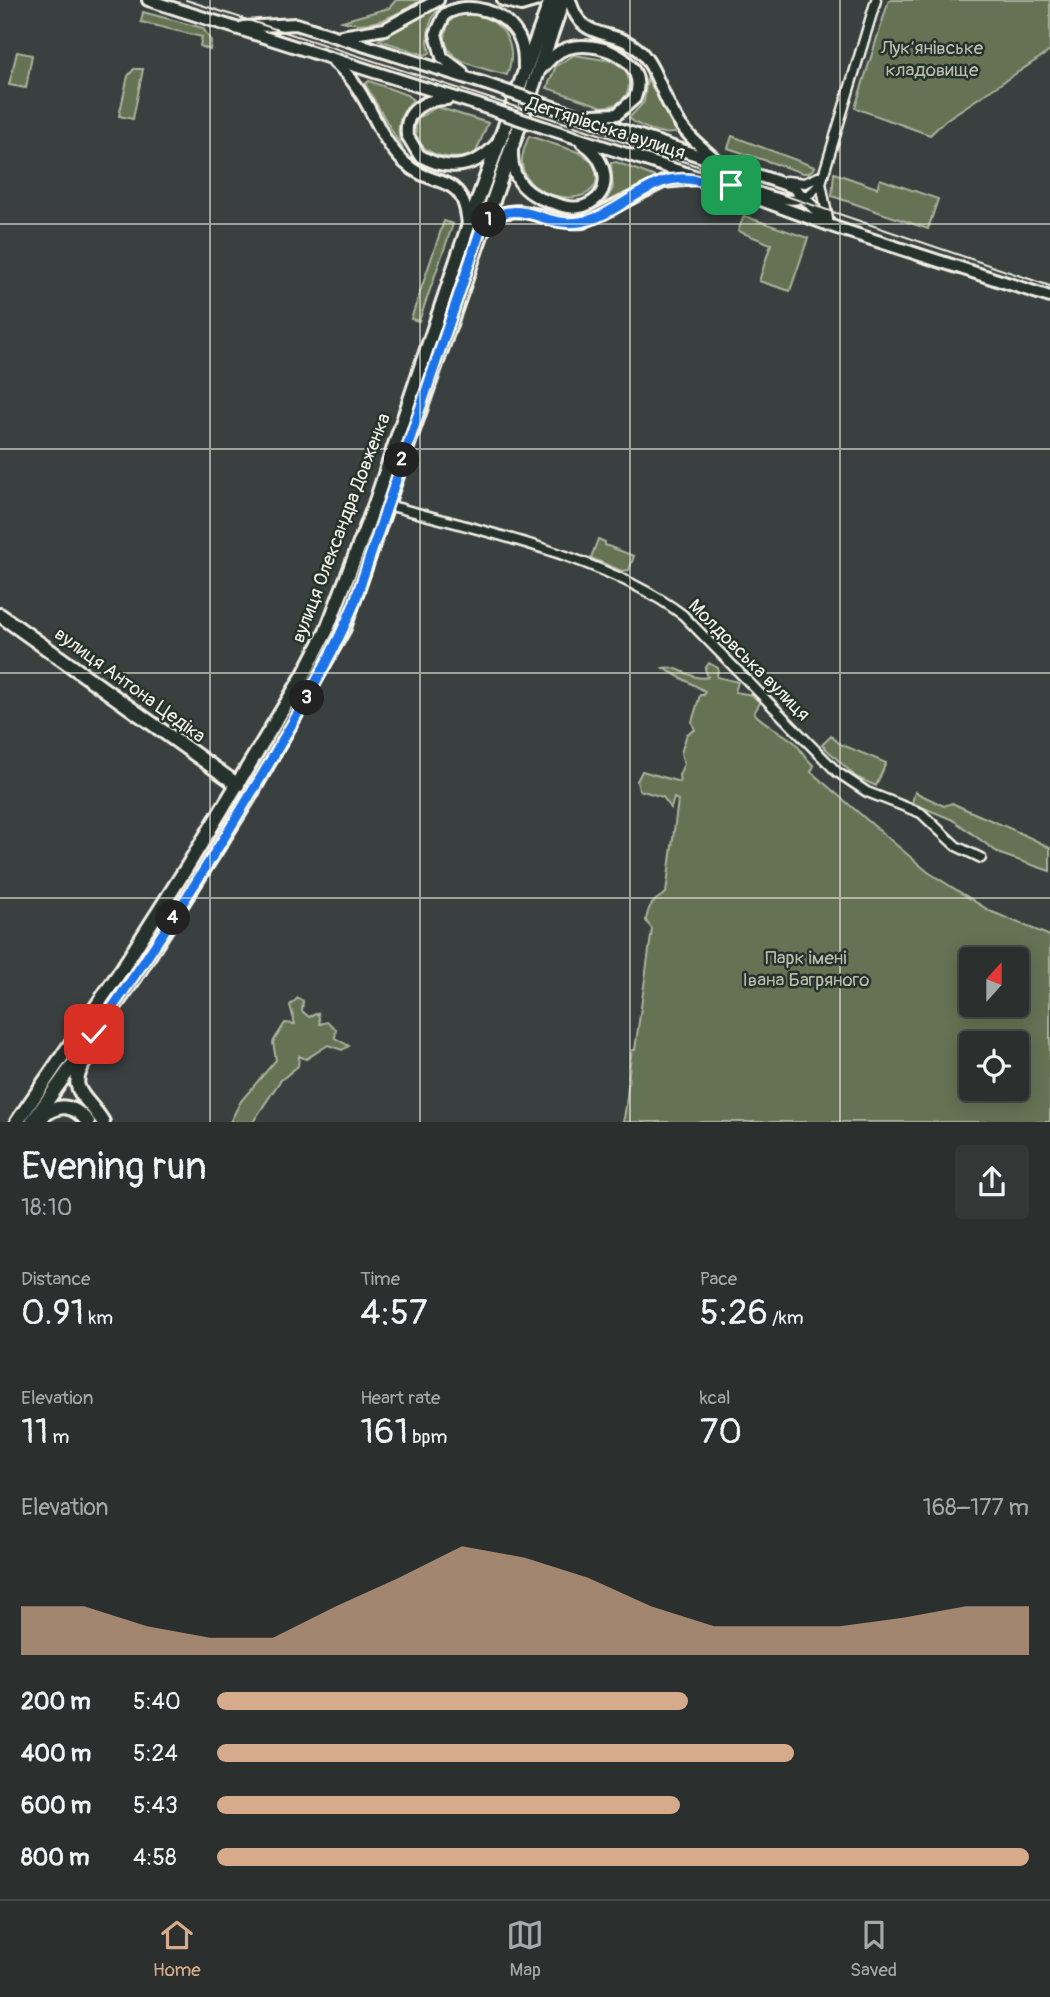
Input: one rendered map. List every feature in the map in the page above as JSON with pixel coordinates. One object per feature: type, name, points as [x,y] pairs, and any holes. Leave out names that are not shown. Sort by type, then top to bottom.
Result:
[{"type":"main road","name":"Дегтярівська вулиця","points":[[148,0],[708,180],[1050,298]]},
{"type":"main road","points":[[335,37],[385,29],[438,0]]},
{"type":"main road","points":[[503,0],[521,5],[538,0]]},
{"type":"main road","name":"вулиця Олександра Довженка","points":[[16,1122],[122,969],[237,785],[303,676],[335,610],[380,492],[468,227],[507,138],[530,74],[551,0]]},
{"type":"main road","name":"вулиця Олександра Довженка","points":[[530,74],[563,0]]},
{"type":"main road","points":[[570,0],[575,13],[590,30],[626,41],[640,51],[684,131],[719,162]]},
{"type":"main road","points":[[486,84],[448,62],[437,47],[436,34],[440,21],[459,5],[486,8],[513,29],[522,44],[530,74],[559,51],[574,47],[612,52],[632,65],[639,86],[635,98],[627,108],[610,116],[575,114]]},
{"type":"main road","name":"Дегтярівська вулиця","points":[[232,27],[296,24],[486,84],[793,187],[805,197],[814,211],[833,225]]},
{"type":"main road","points":[[329,58],[350,76],[365,95],[403,162],[415,170],[450,184],[460,192],[466,206],[468,227]]},
{"type":"main road","points":[[459,99],[433,100],[414,110],[406,128],[409,142],[419,155],[449,165],[469,165],[507,138],[513,169],[523,189],[538,199],[581,207],[601,192],[605,171],[595,152],[570,136]]},
{"type":"main road","name":"вулиця Олександра Довженка","points":[[34,1122],[136,975],[248,799],[330,657],[354,604],[483,223],[507,138]]},
{"type":"main road","points":[[483,223],[496,214],[513,210],[571,223],[583,222],[663,182],[708,180]]},
{"type":"main road","name":"вулиця Антона Цедіка","points":[[0,615],[237,785]]},
{"type":"main road","points":[[103,1122],[77,1089],[76,1080],[80,1068],[117,1014],[136,975]]},
{"type":"main road","points":[[34,1122],[52,1108],[60,1106],[79,1113],[88,1122]]},
{"type":"street","points":[[833,225],[822,202],[822,179],[876,0]]},
{"type":"street","points":[[766,177],[805,183],[822,179]]},
{"type":"street","points":[[724,186],[739,186],[791,201],[805,197],[822,179]]},
{"type":"street","name":"Молдовська вулиця","points":[[387,505],[539,549],[629,582],[660,597],[683,615],[837,772],[867,792],[921,813],[956,846],[981,858]]},
{"type":"green space","points":[[396,0],[422,0],[384,20],[364,24],[342,21],[389,8]]},
{"type":"green space","name":"Лукʼянівське кладовище","points":[[889,0],[1050,0],[1050,51],[947,119],[930,135],[855,108]]},
{"type":"green space","points":[[445,2],[435,13],[430,25],[430,53],[425,55],[379,40]]},
{"type":"green space","points":[[143,12],[203,28],[211,41],[210,50],[200,46],[202,37],[141,22]]},
{"type":"green space","points":[[464,12],[488,19],[504,32],[511,51],[507,75],[476,67],[456,57],[449,50],[445,42],[447,27]]},
{"type":"green space","points":[[17,52],[32,55],[26,88],[9,85]]},
{"type":"green space","points":[[574,55],[612,61],[625,69],[629,83],[622,100],[603,107],[547,88],[556,66]]},
{"type":"green space","points":[[134,69],[143,69],[133,119],[119,116],[128,76]]},
{"type":"green space","points":[[647,78],[678,132],[653,130],[629,118],[644,102]]},
{"type":"green space","points":[[369,81],[407,95],[413,100],[404,111],[399,124],[403,150],[365,84]]},
{"type":"green space","points":[[437,107],[488,123],[476,152],[455,158],[444,157],[425,148],[418,140],[418,118]]},
{"type":"green space","points":[[529,136],[578,152],[591,160],[596,177],[593,188],[583,195],[568,198],[538,189],[527,178],[522,163]]},
{"type":"green space","points":[[732,136],[815,167],[809,173],[803,173],[728,148]]},
{"type":"green space","points":[[616,162],[658,178],[602,207],[613,188],[611,163]]},
{"type":"green space","points":[[834,173],[877,188],[880,179],[938,199],[928,229],[832,196]]},
{"type":"green space","points":[[744,216],[808,238],[790,291],[759,281],[771,244],[738,231]]},
{"type":"green space","points":[[444,221],[453,224],[419,321],[411,319]]},
{"type":"green space","points":[[598,539],[605,542],[605,545],[634,556],[629,570],[622,571],[591,558]]},
{"type":"green space","name":"Парк імені Івана Багряного","points":[[709,663],[718,668],[717,677],[738,682],[735,692],[752,695],[760,703],[754,713],[796,744],[814,766],[811,772],[928,872],[990,911],[1050,936],[1050,1122],[623,1122],[630,1059],[632,1050],[635,1050],[652,929],[646,921],[652,904],[666,893],[678,800],[674,798],[671,808],[663,797],[639,790],[637,781],[642,771],[680,782],[679,775],[684,764],[681,753],[687,734],[695,730],[692,722],[700,695],[704,695],[705,691],[663,668],[675,668],[696,677],[708,677],[705,669]]},
{"type":"green space","points":[[831,736],[840,744],[886,763],[876,786],[856,777],[822,745]]},
{"type":"green space","points":[[915,792],[944,806],[952,803],[1050,848],[1050,871],[1000,854],[953,820],[912,803]]},
{"type":"green space","points":[[298,998],[303,1001],[302,1011],[309,1017],[318,1013],[320,1024],[327,1022],[336,1029],[335,1038],[349,1046],[342,1050],[328,1045],[306,1059],[299,1056],[298,1066],[280,1081],[253,1122],[230,1122],[241,1101],[276,1060],[273,1042],[285,1023],[295,1024],[290,1005]]},
{"type":"tram line","points":[[186,0],[719,173],[1050,286]]},
{"type":"route","points":[[94,1034],[136,975],[248,799],[344,628],[483,223],[496,214],[513,210],[571,223],[583,222],[643,191],[671,180],[708,180],[724,186],[731,185]]}]
